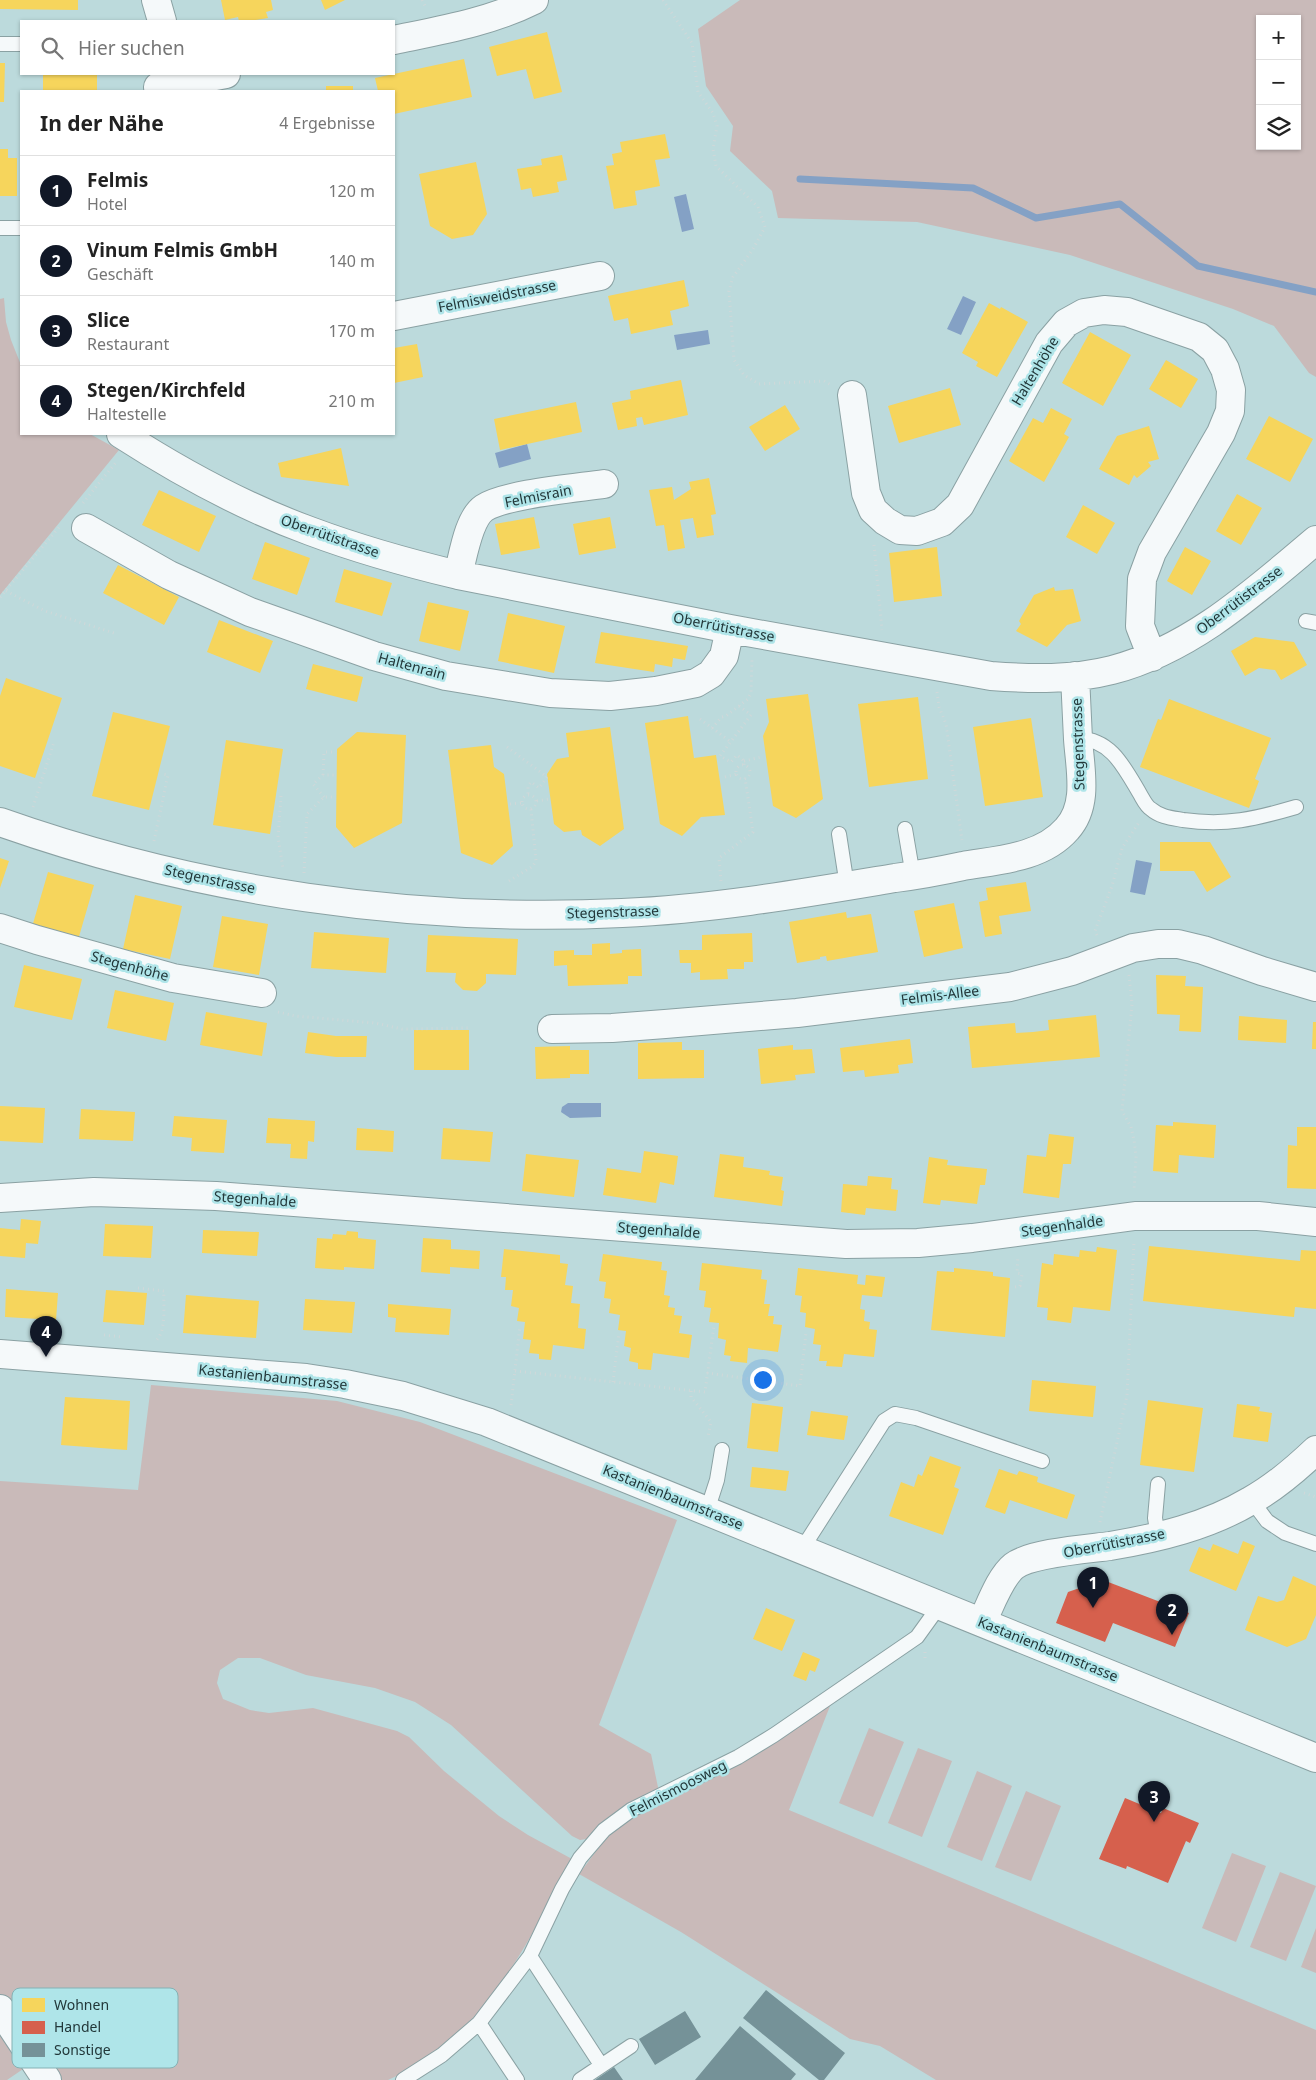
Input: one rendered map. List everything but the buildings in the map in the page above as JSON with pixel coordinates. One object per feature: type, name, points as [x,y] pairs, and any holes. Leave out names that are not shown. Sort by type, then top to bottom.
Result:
[{"type":"street","points":[[156,0],[162,20]]},
{"type":"street","points":[[395,40],[466,26],[516,9],[534,0]]},
{"type":"street","points":[[158,84],[219,75]]},
{"type":"street","name":"Felmisweidstrasse","points":[[395,316],[600,276]]},
{"type":"street","name":"Haltenhöhe","points":[[852,395],[866,493],[873,510],[885,521],[900,530],[917,531],[942,522],[960,505],[1048,343],[1066,323],[1084,313],[1104,310],[1127,312],[1199,336],[1215,350],[1225,369],[1231,390],[1230,411],[1222,433],[1152,552],[1142,579],[1140,626],[1152,657]]},
{"type":"street","name":"Oberrütistrasse","points":[[127,435],[223,493],[308,531],[369,551],[458,575],[730,629],[991,676],[1032,679],[1076,676],[1112,670],[1152,657],[1195,634],[1240,604],[1316,540]]},
{"type":"street","name":"Felmisrain","points":[[458,575],[471,527],[484,508],[511,498],[604,484]]},
{"type":"street","name":"Haltenrain","points":[[86,528],[169,575],[250,612],[374,656],[446,676],[550,693],[610,696],[656,691],[696,683],[711,674],[724,656],[730,629]]},
{"type":"street","name":"Stegenstrasse","points":[[0,822],[135,862],[211,880],[358,904],[427,910],[575,914],[679,909],[759,900],[913,876],[1022,856],[1053,842],[1067,830],[1074,820],[1082,788],[1076,676]]},
{"type":"street","name":"Stegenhöhe","points":[[0,928],[66,949],[173,978],[262,993]]},
{"type":"street","name":"Felmis-Allee","points":[[552,1029],[621,1027],[788,1014],[1010,987],[1072,971],[1133,948],[1158,944],[1178,944],[1203,950],[1262,971],[1316,987]]},
{"type":"street","name":"Stegenhalde","points":[[0,1198],[94,1192],[216,1196],[846,1244],[918,1243],[972,1238],[1135,1216],[1258,1216],[1316,1222]]},
{"type":"street","name":"Kastanienbaumstrasse","points":[[0,1354],[306,1378],[403,1396],[488,1422],[1316,1758]]},
{"type":"street","name":"Oberrütistrasse","points":[[982,1622],[1005,1577],[1014,1566],[1052,1555],[1158,1536],[1227,1513],[1252,1501],[1294,1471],[1316,1450]]},
{"type":"street","points":[[0,2009],[12,2027]]},
{"type":"street","points":[[39,2068],[47,2080]]},
{"type":"lane","points":[[0,44],[20,44]]},
{"type":"lane","points":[[0,228],[20,228]]},
{"type":"lane","points":[[1078,739],[1091,738],[1106,747],[1124,767],[1149,809],[1164,817],[1218,823],[1251,820],[1296,807]]},
{"type":"lane","points":[[905,829],[913,876]]},
{"type":"lane","points":[[839,834],[847,886]]},
{"type":"lane","points":[[802,1549],[884,1421],[895,1414],[916,1418],[1042,1461]]},
{"type":"lane","points":[[707,1511],[717,1480],[722,1450]]},
{"type":"lane","points":[[1158,1484],[1155,1518],[1158,1536]]},
{"type":"lane","points":[[1252,1501],[1267,1521],[1286,1533],[1316,1544]]},
{"type":"lane","name":"Felmismoosweg","points":[[403,2080],[442,2055],[479,2023],[530,1956],[562,1889],[580,1858],[604,1830],[631,1810],[738,1758],[774,1735],[917,1637],[940,1605]]},
{"type":"lane","points":[[530,1956],[601,2064]]},
{"type":"lane","points":[[479,2023],[517,2080]]},
{"type":"lane","points":[[580,2080],[601,2064],[631,2046]]},
{"type":"path","points":[[663,0],[692,43],[698,92],[713,113],[717,126],[713,149],[716,166],[758,208],[765,227],[753,250],[733,277],[729,291],[734,360],[744,375],[759,384],[824,381],[852,395]]},
{"type":"path","points":[[874,547],[882,630]]},
{"type":"path","points":[[6,591],[45,611],[117,634]]},
{"type":"path","points":[[712,728],[722,717],[748,699],[753,654]]},
{"type":"path","points":[[936,683],[939,707],[946,724],[963,847]]},
{"type":"path","points":[[739,706],[751,716],[720,756],[732,762],[737,755],[750,770],[748,777],[745,778]]},
{"type":"path","points":[[700,718],[731,742]]},
{"type":"path","points":[[32,810],[54,742]]},
{"type":"path","points":[[506,747],[547,777],[539,788],[531,782],[528,786],[528,794],[522,803]]},
{"type":"path","points":[[323,775],[324,752],[334,752]]},
{"type":"path","points":[[737,774],[738,768],[744,763],[761,757]]},
{"type":"path","points":[[153,846],[168,775],[163,774]]},
{"type":"path","points":[[725,777],[737,774]]},
{"type":"path","points":[[737,774],[745,778]]},
{"type":"path","points":[[324,797],[313,784],[323,775],[335,775]]},
{"type":"path","points":[[722,885],[719,858],[753,832],[745,778]]},
{"type":"path","points":[[528,794],[536,797],[537,801]]},
{"type":"path","points":[[281,796],[278,837],[284,881],[296,895],[310,885],[304,871],[307,814],[324,797],[335,797]]},
{"type":"path","points":[[537,801],[549,800]]},
{"type":"path","points":[[531,809],[534,808],[537,801]]},
{"type":"path","points":[[510,804],[522,803],[531,809]]},
{"type":"path","points":[[509,881],[533,866],[536,861],[531,809]]},
{"type":"path","points":[[1100,942],[1095,931],[1112,886],[1119,856],[1132,832]]},
{"type":"path","points":[[1128,970],[1132,1004],[1122,1111],[1131,1127],[1134,1140],[1135,1170]]},
{"type":"path","points":[[262,993],[267,996],[279,1013],[375,1022],[402,1029],[469,1028]]},
{"type":"path","points":[[1015,1287],[1020,1286],[1022,1274],[1017,1273],[1019,1253]]},
{"type":"path","points":[[1098,1529],[1127,1395],[1133,1257]]},
{"type":"path","points":[[138,1288],[164,1292],[162,1331],[157,1340],[151,1341]]},
{"type":"path","points":[[510,1406],[520,1326]]},
{"type":"path","points":[[515,1371],[705,1392],[714,1326]]},
{"type":"path","points":[[613,1382],[619,1333]]},
{"type":"path","points":[[95,1334],[118,1335],[128,1339]]},
{"type":"path","points":[[707,1373],[800,1386],[806,1334]]},
{"type":"path","points":[[692,1391],[691,1397],[710,1422],[708,1441]]},
{"type":"shaded area","points":[[740,0],[1316,0],[1316,377],[1309,373],[1274,326],[1233,309],[1070,255],[917,222],[778,218],[772,191],[730,151],[733,126],[706,86],[698,29]]},
{"type":"shaded area","points":[[4,298],[6,322],[20,362],[20,435],[92,435],[119,450],[0,595],[0,299]]},
{"type":"shaded area","points":[[151,1385],[337,1401],[420,1422],[677,1520],[599,1725],[651,1754],[659,1792],[599,1828],[586,1839],[580,1840],[572,1836],[451,1725],[415,1702],[375,1688],[306,1675],[260,1658],[238,1658],[220,1670],[217,1683],[223,1699],[250,1710],[269,1713],[313,1708],[397,1731],[409,1737],[444,1771],[499,1816],[528,1835],[572,1859],[519,1956],[499,1986],[476,2015],[450,2041],[421,2063],[388,2080],[58,2080],[49,2068],[178,2068],[178,1988],[12,1988],[12,2017],[0,2001],[0,1481],[138,1490]]},
{"type":"shaded area","points":[[832,1701],[789,1810],[1316,2030],[1316,2080],[936,2080],[880,2046],[850,2039],[681,1932],[579,1874],[606,1838],[632,1817]]},
{"type":"shaded area","points":[[869,1728],[904,1742],[873,1817],[839,1803]]},
{"type":"shaded area","points":[[918,1748],[952,1761],[922,1837],[888,1823]]},
{"type":"shaded area","points":[[977,1771],[1012,1786],[982,1861],[947,1847]]},
{"type":"shaded area","points":[[1026,1791],[1061,1806],[1031,1881],[995,1867]]},
{"type":"shaded area","points":[[1232,1853],[1266,1866],[1236,1942],[1202,1928]]},
{"type":"shaded area","points":[[1280,1872],[1316,1886],[1286,1961],[1250,1947]]},
{"type":"shaded area","points":[[1316,1928],[1316,1973],[1301,1967]]},
{"type":"shaded area","points":[[0,2024],[12,2041],[12,2068],[25,2068],[7,2080],[0,2080]]},
{"type":"water","points":[[686,194],[694,229],[682,232],[674,197]]},
{"type":"water","points":[[963,296],[976,302],[961,335],[947,329]]},
{"type":"water","points":[[708,330],[710,344],[677,350],[674,335]]},
{"type":"water","points":[[527,444],[531,459],[499,468],[495,453]]},
{"type":"water","points":[[1136,860],[1152,863],[1145,895],[1130,892]]},
{"type":"water","points":[[568,1103],[601,1103],[601,1117],[570,1118],[561,1112],[562,1107]]},
{"type":"waterway","points":[[800,179],[973,188],[1036,218],[1120,204],[1198,266],[1316,292]]},
{"type":"place","name":"Stegen/Kirchfeld","points":[[46,1357]]},
{"type":"place","name":"Felmis","points":[[1093,1608]]},
{"type":"place","name":"Vinum Felmis GmbH","points":[[1172,1635]]},
{"type":"place","name":"Slice","points":[[1154,1822]]}]
